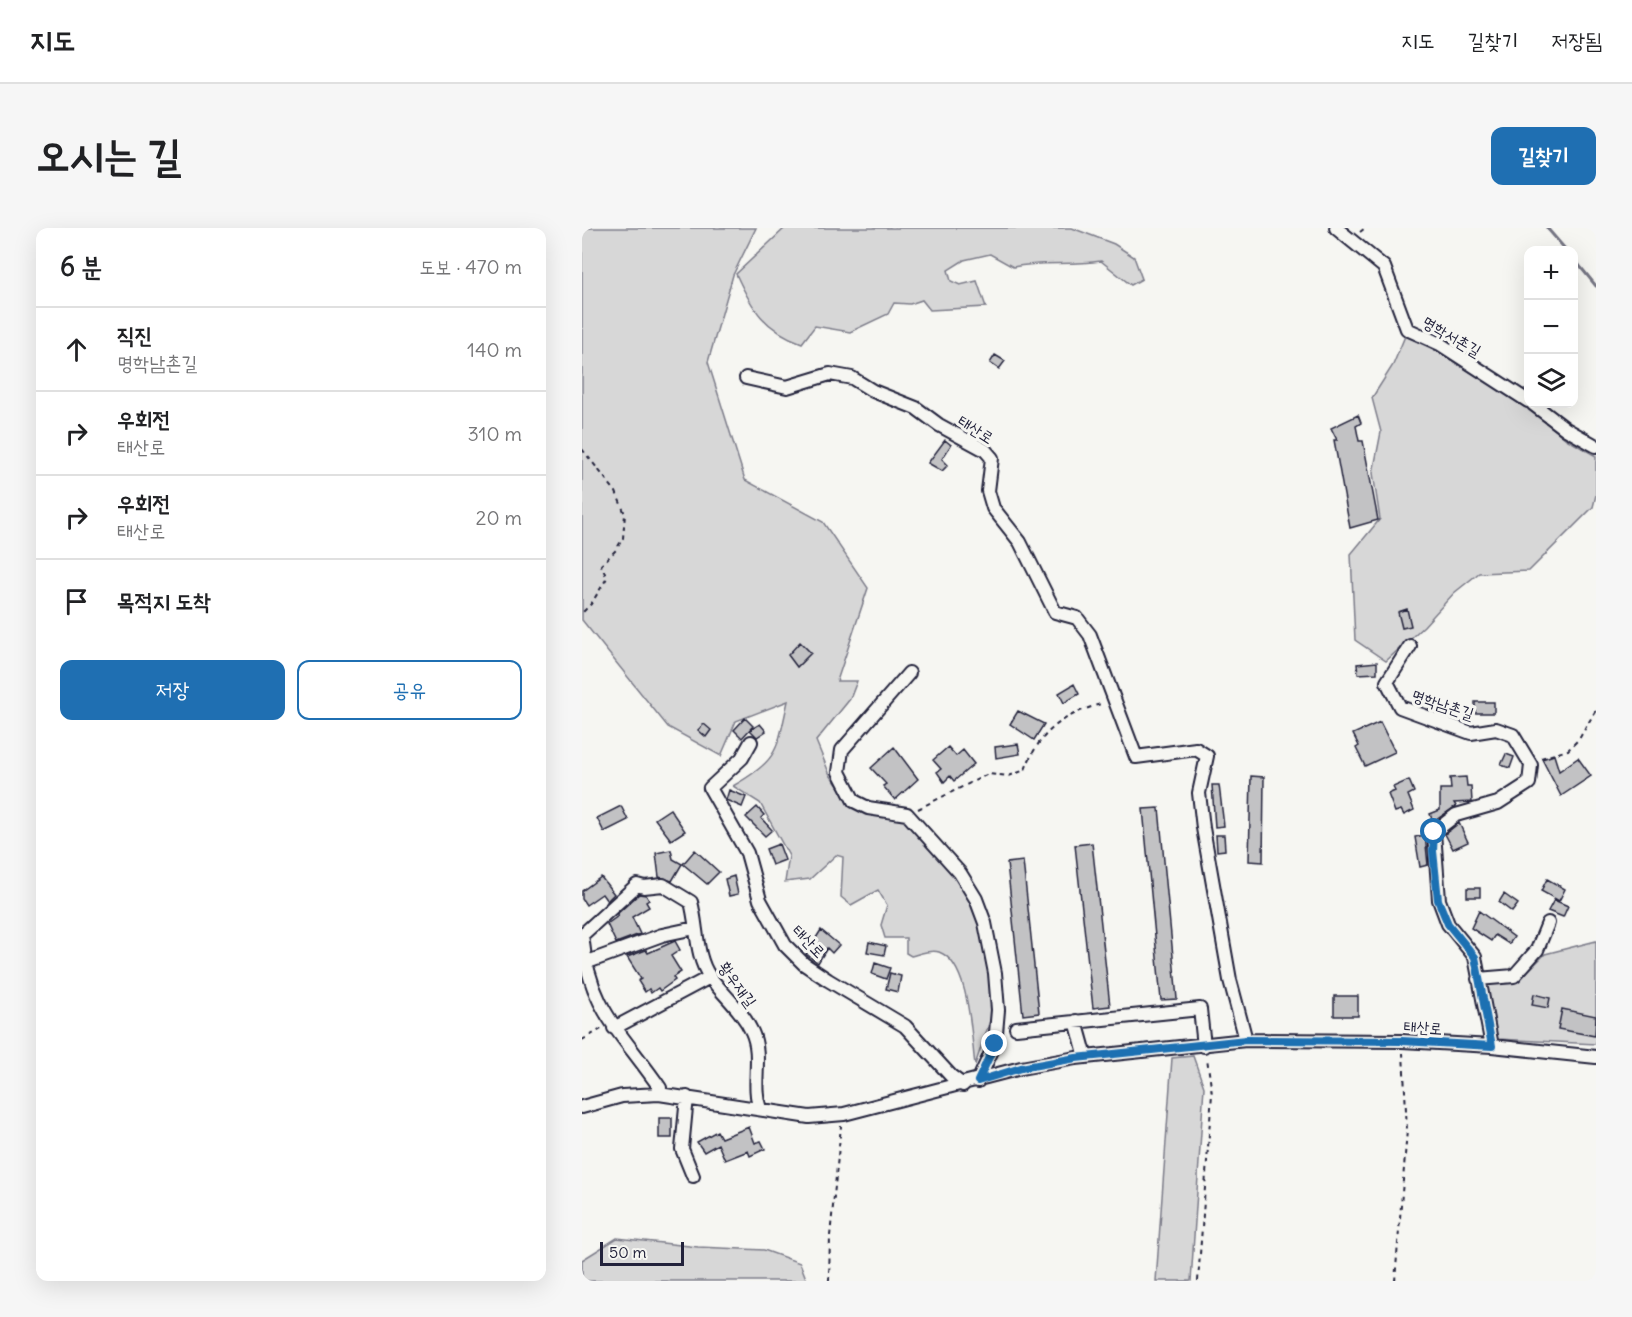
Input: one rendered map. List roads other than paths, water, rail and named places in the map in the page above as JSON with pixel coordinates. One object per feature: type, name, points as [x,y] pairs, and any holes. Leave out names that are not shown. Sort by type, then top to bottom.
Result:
[{"type":"street","name":"명학서촌길","points":[[1335,228],[1384,267],[1407,329],[1440,344],[1524,398]]},
{"type":"street","name":"태산로","points":[[746,378],[787,387],[830,374],[852,378],[873,391],[916,408],[939,425],[985,450],[992,458],[988,491],[993,508],[1020,542],[1055,612],[1077,618],[1090,636],[1136,757],[1196,749],[1207,756],[1199,793],[1203,828],[1230,980],[1246,1040]]},
{"type":"street","points":[[1538,408],[1566,429],[1596,446]]},
{"type":"street","name":"명학남촌길","points":[[1410,646],[1387,682],[1400,707],[1471,733],[1496,729],[1514,735],[1530,763],[1529,783],[1498,803],[1456,815],[1434,832],[1433,851],[1438,900],[1448,924],[1475,957],[1478,979]]},
{"type":"street","points":[[909,673],[842,750],[839,772],[854,801],[868,808],[907,814],[960,873],[976,899],[985,923],[995,973],[998,1010],[995,1044],[978,1081]]},
{"type":"street","name":"태산로","points":[[751,742],[742,758],[710,788],[747,853],[760,900],[785,945],[804,964],[905,1026],[951,1076],[963,1085]]},
{"type":"street","name":"황우재길","points":[[659,1094],[660,1088],[612,1026],[592,990],[585,963],[582,935],[637,885],[644,887],[663,885],[691,902],[695,928],[710,976],[734,1002],[752,1032],[756,1044],[756,1083],[760,1109]]},
{"type":"street","points":[[1492,1046],[1478,979],[1514,976],[1537,951],[1548,923]]},
{"type":"street","points":[[585,963],[662,935],[695,928]]},
{"type":"street","points":[[612,1026],[710,976]]},
{"type":"street","points":[[1016,1028],[1200,1009],[1204,1046]]},
{"type":"street","points":[[1076,1021],[1086,1057]]},
{"type":"street","name":"태산로","points":[[582,1107],[622,1096],[659,1094],[809,1117],[844,1114],[963,1085],[1021,1068],[1086,1057],[1246,1040],[1402,1041],[1492,1046],[1596,1058]]},
{"type":"street","points":[[687,1097],[682,1149],[693,1176]]},
{"type":"waterway","points":[[1547,228],[1563,246]]},
{"type":"waterway","points":[[1578,264],[1596,286]]}]
